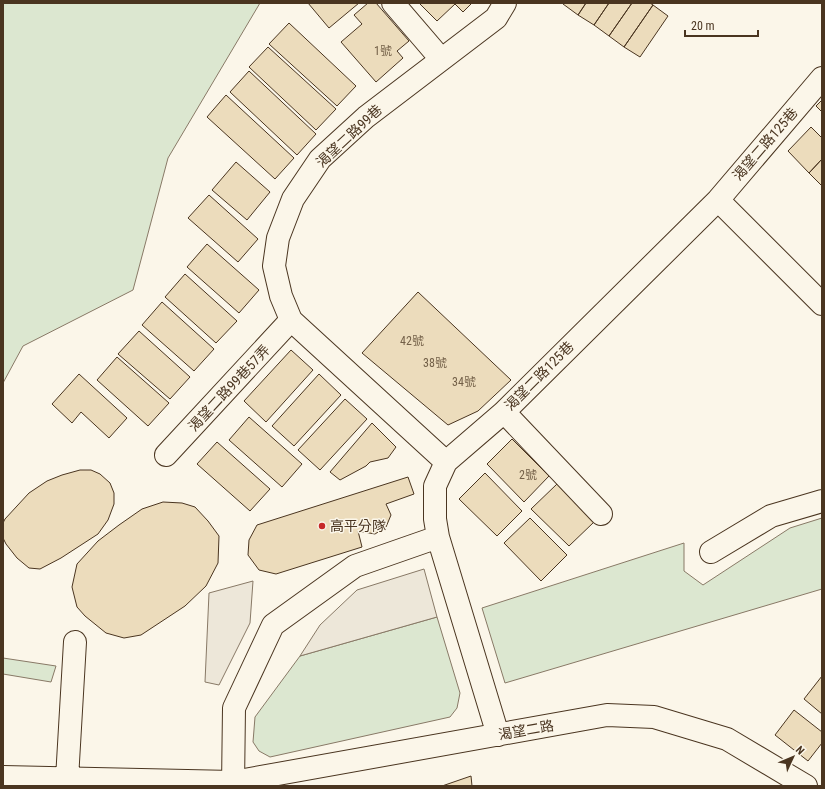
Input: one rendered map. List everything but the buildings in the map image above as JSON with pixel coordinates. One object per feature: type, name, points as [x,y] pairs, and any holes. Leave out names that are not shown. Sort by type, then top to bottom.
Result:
[{"type":"street","points":[[393,3],[441,59]]},
{"type":"street","name":"渴望二路99巷","points":[[446,462],[291,320],[281,296],[274,266],[278,238],[293,199],[320,159],[366,117],[496,18],[505,3]]},
{"type":"street","name":"渴望二路125巷","points":[[498,735],[438,537],[435,519],[435,486],[446,462],[504,412],[718,200],[822,78]]},
{"type":"street","points":[[718,200],[822,304]]},
{"type":"street","name":"渴望二路99巷57弄","points":[[166,455],[291,320]]},
{"type":"street","points":[[504,412],[601,514]]},
{"type":"street","points":[[711,552],[771,516],[822,500]]},
{"type":"street","points":[[233,784],[234,708],[273,625],[355,566],[438,537]]},
{"type":"street","points":[[67,779],[75,642]]},
{"type":"street","name":"渴望二路","points":[[3,777],[233,784],[607,715],[654,717],[727,739],[806,786]]},
{"type":"street","points":[[818,786],[822,782]]},
{"type":"green space","points":[[3,3],[260,3],[168,158],[133,290],[23,346],[3,383]]},
{"type":"green space","points":[[822,518],[822,589],[505,683],[482,608],[684,543],[684,571],[703,585],[790,528]]},
{"type":"green space","points":[[437,617],[460,693],[457,708],[450,717],[270,757],[259,751],[253,742],[255,717],[300,656]]},
{"type":"green space","points":[[3,658],[56,666],[51,682],[3,674]]},
{"type":"shaded area","points":[[424,569],[437,617],[300,656],[320,625],[357,590]]},
{"type":"shaded area","points":[[253,581],[250,623],[219,685],[205,682],[209,593]]},
{"type":"place","name":"高平分隊","points":[[322,526]]}]
